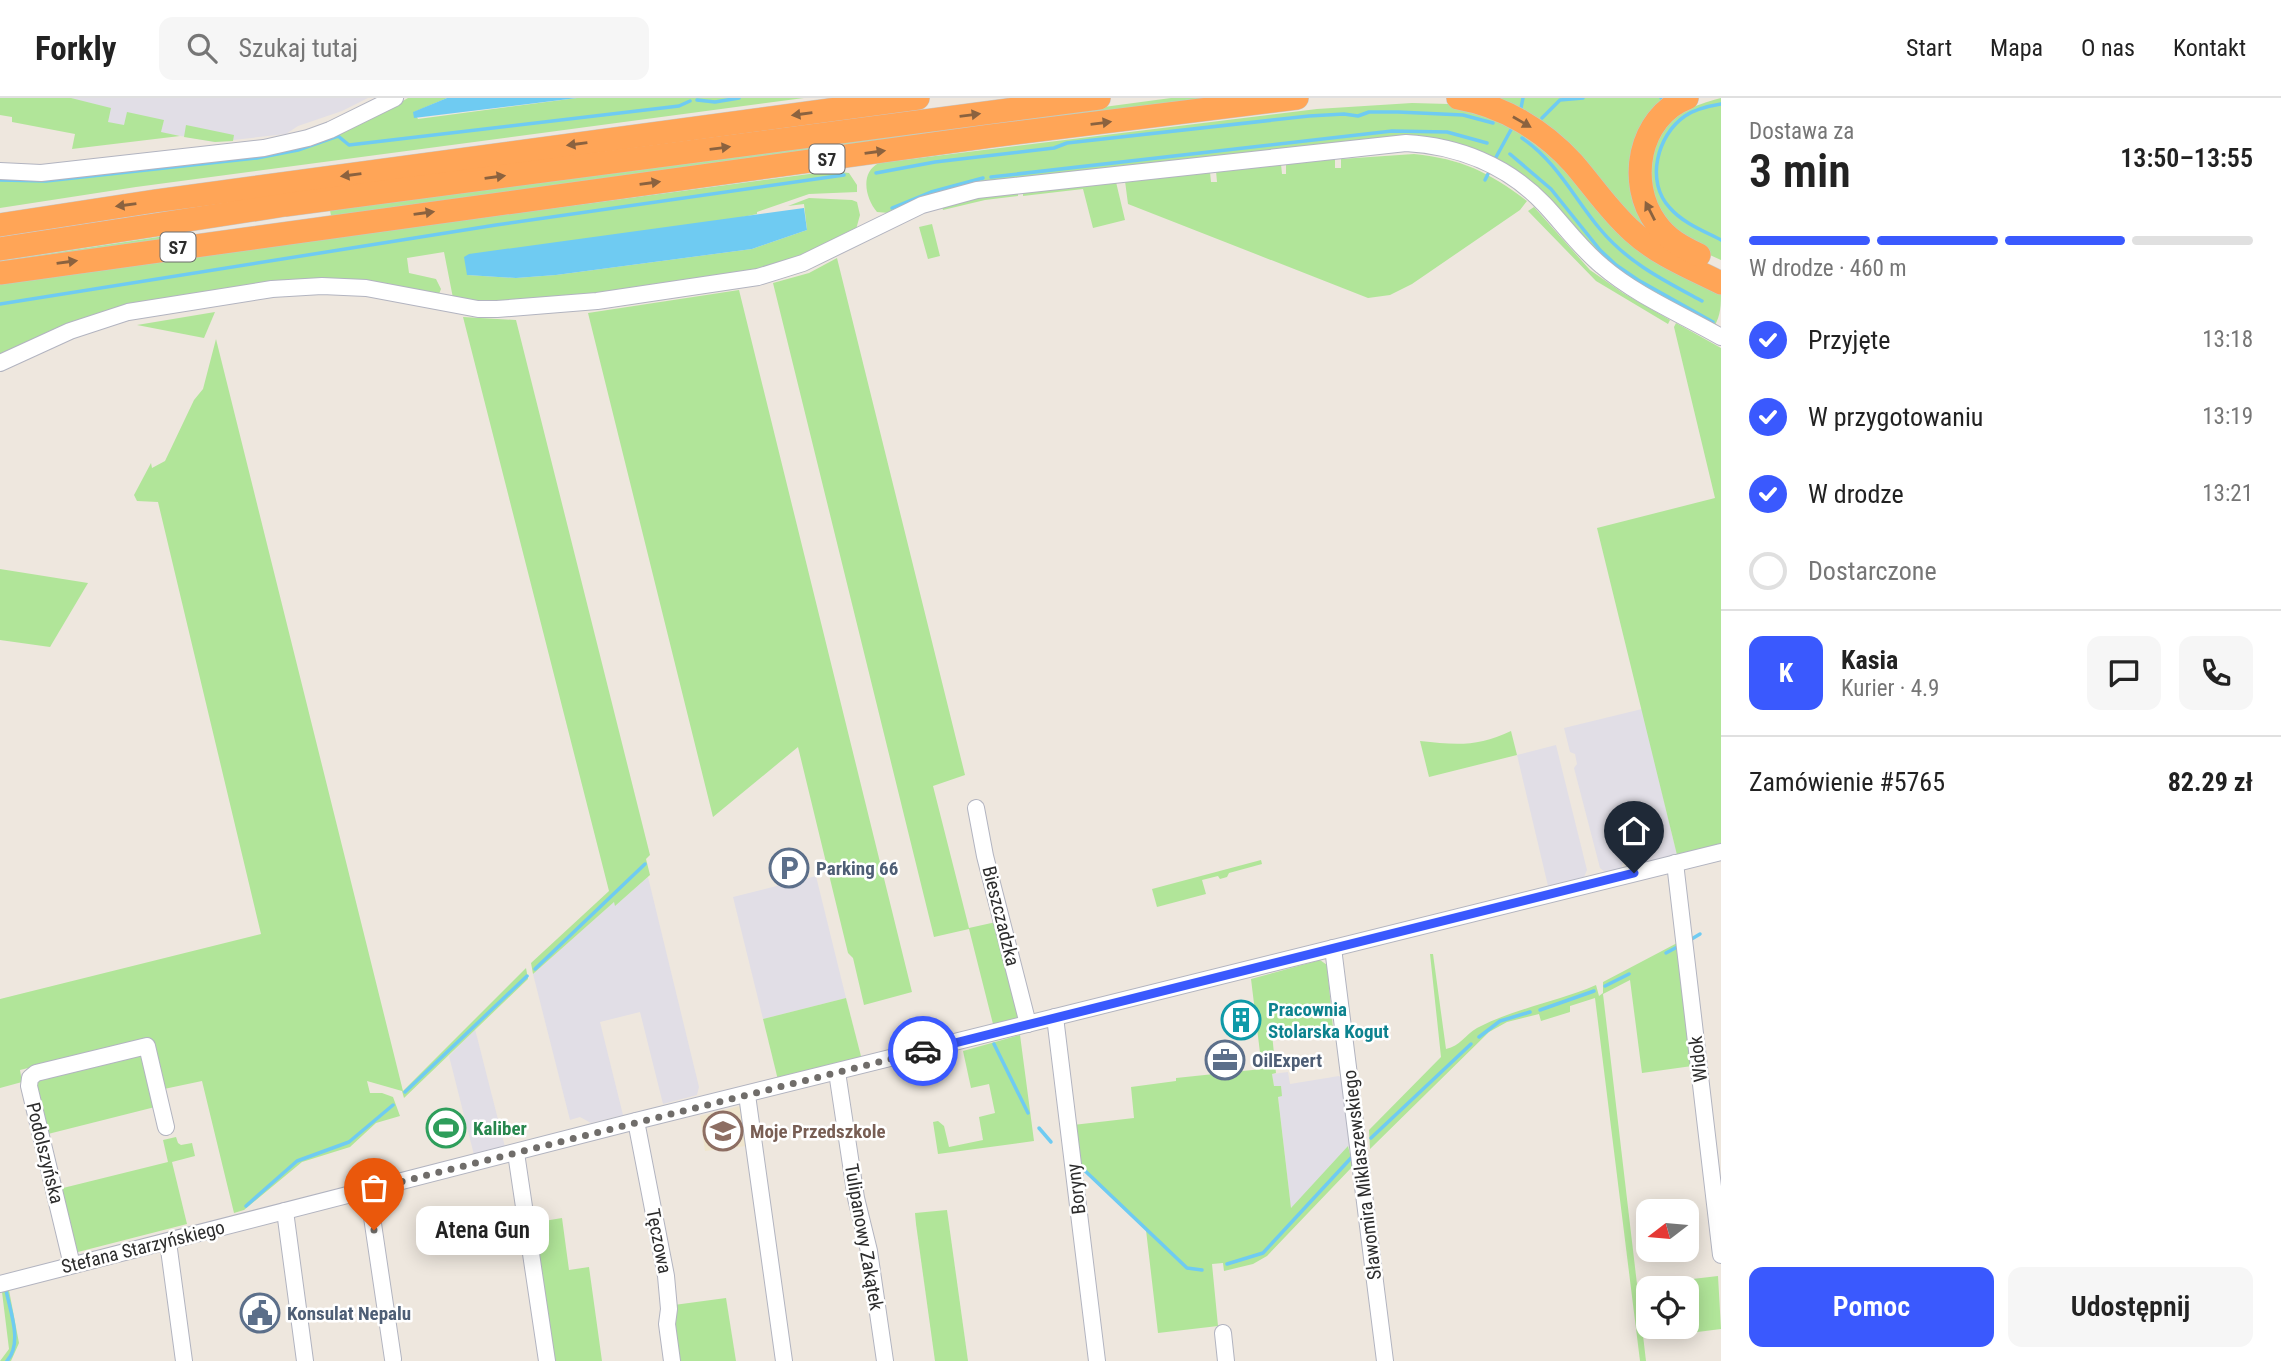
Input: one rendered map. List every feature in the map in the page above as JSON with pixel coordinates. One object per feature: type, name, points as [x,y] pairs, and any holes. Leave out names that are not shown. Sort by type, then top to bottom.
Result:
[{"type":"highway","points":[[0,225],[169,199],[918,98]]},
{"type":"highway","points":[[0,250],[299,203],[1099,98]]},
{"type":"highway","name":"S7","points":[[0,273],[977,138],[1297,98]]},
{"type":"highway","points":[[1458,98],[1483,104],[1514,117],[1543,135],[1567,157],[1617,216],[1642,239],[1665,255],[1721,283]]},
{"type":"highway","points":[[1687,98],[1669,110],[1650,132],[1640,158],[1639,176],[1643,197],[1650,215],[1675,243],[1721,266]]},
{"type":"highway","points":[[185,222],[223,225],[325,220],[357,222]]},
{"type":"street","points":[[0,170],[41,173],[271,147],[330,130],[395,98]]},
{"type":"street","points":[[0,363],[90,323],[145,308],[272,289],[322,286],[366,288],[478,309],[597,301],[769,274],[803,263],[922,205],[977,190],[1406,143],[1454,150],[1492,164],[1538,198],[1582,247],[1609,271],[1721,337]]},
{"type":"street","name":"Bieszczadzka","points":[[976,808],[985,856],[1028,1024]]},
{"type":"street","name":"Stefana Starzyńskiego","points":[[0,1284],[636,1121],[1721,852]]},
{"type":"street","name":"Widok","points":[[1675,863],[1721,1255]]},
{"type":"street","name":"Sławomira Miklaszewskiego","points":[[1332,948],[1385,1361]]},
{"type":"street","name":"Boryny","points":[[1055,1017],[1097,1361]]},
{"type":"street","name":"Podolszyńska","points":[[72,1265],[29,1086],[30,1078],[36,1073],[146,1046],[166,1127]]},
{"type":"street","name":"Tulipanowy Zakątek","points":[[837,1072],[856,1198],[869,1251],[884,1361]]},
{"type":"street","points":[[747,1095],[784,1361]]},
{"type":"street","name":"Tęczowa","points":[[636,1121],[666,1276],[670,1309],[667,1324],[672,1361]]},
{"type":"street","points":[[516,1153],[547,1361]]},
{"type":"street","points":[[368,1190],[393,1359]]},
{"type":"street","points":[[285,1211],[305,1361]]},
{"type":"street","points":[[168,1242],[184,1361]]},
{"type":"street","points":[[1223,1333],[1226,1361]]},
{"type":"shaded area","points":[[0,98],[368,98],[342,111],[298,126],[286,134],[215,142],[124,126]]},
{"type":"shaded area","points":[[1642,709],[1677,855],[1644,863],[1637,857],[1624,860],[1621,869],[1605,872],[1600,868],[1574,768],[1577,764],[1575,754],[1570,752],[1564,728]]},
{"type":"shaded area","points":[[1556,745],[1587,870],[1584,877],[1548,886],[1517,755]]},
{"type":"shaded area","points":[[816,876],[846,998],[763,1019],[733,897]]},
{"type":"shaded area","points":[[648,877],[699,1087],[697,1095],[663,1104],[640,1012],[600,1022],[623,1115],[591,1123],[580,1117],[570,1120],[533,974],[614,902],[616,905]]},
{"type":"shaded area","points":[[475,1029],[505,1147],[474,1155],[449,1056]]},
{"type":"shaded area","points":[[1288,1072],[1290,1084],[1339,1076],[1343,1080],[1351,1144],[1291,1209],[1278,1096],[1280,1086],[1274,1086],[1272,1074]]},
{"type":"shaded area","name":"Moje Przedszkole","points":[[740,1106],[746,1146],[705,1151],[700,1116]]},
{"type":"green space","points":[[0,98],[71,98],[111,108],[108,122],[124,125],[127,112],[164,120],[161,132],[180,136],[72,149],[75,134],[12,122],[12,117],[0,115]]},
{"type":"green space","points":[[408,98],[447,98],[414,112],[418,119],[577,98],[804,98],[136,187],[0,208],[0,175],[233,157],[387,110]]},
{"type":"green space","points":[[1171,98],[1225,98],[331,216],[330,210]]},
{"type":"green space","points":[[1482,98],[1673,98],[1638,139],[1661,246]]},
{"type":"green space","points":[[1721,98],[1721,260],[1692,247],[1672,231],[1648,191],[1652,153],[1666,124],[1682,112]]},
{"type":"green space","points":[[1412,103],[1449,104],[1476,109],[1516,125],[1721,291],[1720,310],[1714,327],[1618,273],[1492,157],[1437,139],[1158,164],[889,213],[877,212],[867,193],[869,172],[879,163],[1317,109]]},
{"type":"green space","points":[[186,125],[234,135],[233,141],[215,142],[184,137]]},
{"type":"green space","points":[[1414,154],[1447,159],[1474,168],[1527,201],[1520,210],[1412,284],[1390,295],[1368,298],[1128,204],[1125,181],[1210,172],[1211,182],[1217,182],[1216,171],[1281,164],[1282,174],[1286,174],[1286,164],[1335,159],[1335,168],[1341,168],[1341,159]]},
{"type":"green space","points":[[832,171],[849,173],[857,185],[857,192],[809,194],[757,214],[467,275],[516,278],[556,275],[752,249],[807,230],[804,204],[788,206],[809,198],[857,202],[860,215],[855,233],[832,245],[761,271],[579,299],[485,303],[453,298],[444,252],[407,258],[409,273],[436,279],[441,289],[439,294],[403,290],[212,293],[0,357],[0,282]]},
{"type":"green space","points":[[1116,182],[1125,220],[1093,228],[1083,189],[1023,196],[1023,192]]},
{"type":"green space","points":[[1018,192],[1018,196],[985,200],[943,210],[942,207],[988,196]]},
{"type":"green space","points":[[1534,207],[1590,270],[1670,320],[1668,324],[1596,281],[1528,211]]},
{"type":"green space","points":[[932,224],[940,256],[928,259],[919,227]]},
{"type":"green space","points":[[191,232],[192,237],[0,265],[0,261]]},
{"type":"green space","points":[[837,258],[965,775],[933,786],[969,928],[996,922],[1020,1018],[993,1024],[969,929],[934,937],[773,283],[809,273]]},
{"type":"green space","points":[[739,290],[912,992],[864,1005],[853,958],[848,953],[798,747],[713,817],[588,313]]},
{"type":"green space","points":[[215,312],[204,338],[137,325]]},
{"type":"green space","points":[[463,317],[516,320],[650,855],[646,859],[650,875],[615,906],[614,902],[533,974],[531,963],[609,891]]},
{"type":"green space","points":[[1676,323],[1721,348],[1721,844],[1677,855],[1597,528],[1715,498],[1674,327]]},
{"type":"green space","points":[[216,339],[403,1091],[526,968],[528,979],[404,1098],[402,1091],[367,1081],[370,1093],[393,1097],[400,1116],[376,1123],[350,1147],[302,1162],[244,1210],[234,1213],[202,1081],[164,1089],[151,1038],[20,1070],[22,1082],[0,1088],[0,999],[261,934],[158,502],[137,501],[134,495],[151,463],[152,468],[165,461],[194,400],[203,389]]},
{"type":"green space","points":[[0,569],[88,583],[50,647],[0,640]]},
{"type":"green space","points":[[1511,731],[1517,755],[1429,777],[1420,741],[1467,744],[1488,740]]},
{"type":"green space","points":[[1261,860],[1262,864],[1229,873],[1227,877],[1202,880],[1206,894],[1157,907],[1152,889]]},
{"type":"green space","points":[[1679,942],[1692,1066],[1642,1073],[1630,980],[1603,994],[1636,1276],[1636,1329],[1595,998],[1570,1006],[1570,1012],[1541,1021],[1539,1014],[1507,1022],[1489,1032],[1370,1149],[1369,1130],[1441,1057],[1430,954],[1433,954],[1446,1049],[1477,1028],[1506,1015],[1596,985],[1599,996],[1603,993],[1603,982]]},
{"type":"green space","points":[[1320,960],[1327,965],[1333,1028],[1319,1030],[1319,1027],[1272,1034],[1276,1073],[1272,1074],[1274,1086],[1281,1086],[1282,1096],[1278,1097],[1291,1208],[1348,1146],[1353,1166],[1267,1256],[1253,1264],[1224,1271],[1223,1263],[1212,1264],[1218,1326],[1158,1333],[1146,1230],[1078,1165],[1073,1125],[1134,1118],[1131,1087],[1176,1081],[1176,1078],[1262,1069],[1251,979]]},
{"type":"green space","points":[[846,998],[862,1060],[778,1080],[763,1019]]},
{"type":"green space","points":[[1020,1035],[1034,1141],[938,1154],[933,1122],[938,1121],[944,1126],[949,1147],[983,1140],[979,1117],[995,1113],[989,1084],[971,1088],[963,1051]]},
{"type":"green space","points":[[139,1053],[143,1056],[155,1107],[48,1134],[35,1083],[37,1080]]},
{"type":"green space","points":[[176,1137],[181,1145],[192,1143],[195,1156],[172,1162],[187,1224],[74,1253],[59,1189],[168,1162],[163,1140]]},
{"type":"green space","points":[[947,1210],[968,1361],[935,1361],[915,1213]]},
{"type":"green space","points":[[562,1218],[569,1270],[589,1267],[602,1361],[551,1361],[532,1223]]},
{"type":"green space","points":[[1718,1276],[1721,1329],[1699,1332],[1699,1278]]},
{"type":"green space","points":[[9,1290],[19,1343],[11,1361],[0,1361],[9,1349],[2,1292]]},
{"type":"green space","points":[[726,1298],[736,1361],[679,1361],[674,1305]]},
{"type":"green space","points":[[1637,1339],[1643,1339],[1646,1361],[1640,1361]]},
{"type":"water","points":[[447,98],[577,98],[414,118],[413,112]]},
{"type":"water","points":[[804,208],[807,230],[752,249],[556,275],[516,278],[467,275],[464,257],[469,254]]},
{"type":"waterway","points":[[697,100],[715,102],[739,98]]},
{"type":"waterway","points":[[1520,113],[1523,98]]},
{"type":"waterway","points":[[1542,118],[1560,100],[1583,98]]},
{"type":"waterway","points":[[0,180],[46,181],[257,158],[298,150],[338,136],[349,145],[679,106],[690,101]]},
{"type":"waterway","points":[[1721,104],[1693,111],[1675,124],[1661,147],[1656,172],[1662,197],[1670,208],[1687,222],[1721,240]]},
{"type":"waterway","points":[[876,173],[935,162],[1054,148],[1067,143],[1309,116],[1358,116],[1369,112],[1398,112],[1463,115],[1493,123]]},
{"type":"waterway","points":[[1495,159],[1513,126]]},
{"type":"waterway","points":[[991,177],[1392,131],[1447,132],[1487,143]]},
{"type":"waterway","points":[[1522,138],[1555,169],[1600,229],[1623,252],[1648,270],[1702,301]]},
{"type":"waterway","points":[[1510,154],[1551,189],[1600,250],[1616,265],[1713,322]]},
{"type":"waterway","points":[[1485,180],[1488,174]]},
{"type":"waterway","points":[[0,304],[496,225],[844,175]]},
{"type":"waterway","points":[[892,208],[931,192],[983,178]]},
{"type":"waterway","points":[[535,969],[645,864]]},
{"type":"waterway","points":[[1690,940],[1700,934]]},
{"type":"waterway","points":[[1666,953],[1679,946]]},
{"type":"waterway","points":[[1605,986],[1629,974]]},
{"type":"waterway","points":[[405,1092],[527,976]]},
{"type":"waterway","points":[[1540,1010],[1594,991]]},
{"type":"waterway","points":[[1479,1037],[1500,1021],[1530,1012]]},
{"type":"waterway","points":[[994,1044],[1028,1113]]},
{"type":"waterway","points":[[1371,1138],[1471,1044]]},
{"type":"waterway","points":[[246,1206],[297,1161],[349,1142],[393,1105]]},
{"type":"waterway","points":[[1039,1128],[1051,1142]]},
{"type":"waterway","points":[[1227,1264],[1263,1253],[1351,1158]]},
{"type":"waterway","points":[[1080,1166],[1187,1268],[1202,1270]]},
{"type":"waterway","points":[[6,1290],[15,1336],[12,1354],[7,1361]]},
{"type":"way so far","points":[[374,1230],[368,1190],[923,1051]]},
{"type":"place","name":"Parking 66","points":[[789,868]]},
{"type":"place","name":"Pracownia Stolarska Kogut","points":[[1241,1020]]},
{"type":"place","name":"OilExpert","points":[[1225,1060]]},
{"type":"place","name":"Kaliber","points":[[446,1128]]},
{"type":"place","name":"Moje Przedszkole","points":[[723,1131]]},
{"type":"place","name":"Atena Gun","points":[[374,1230]]},
{"type":"place","name":"Konsulat Nepalu","points":[[260,1313]]},
{"type":"route","points":[[923,1051],[1634,873]]}]
